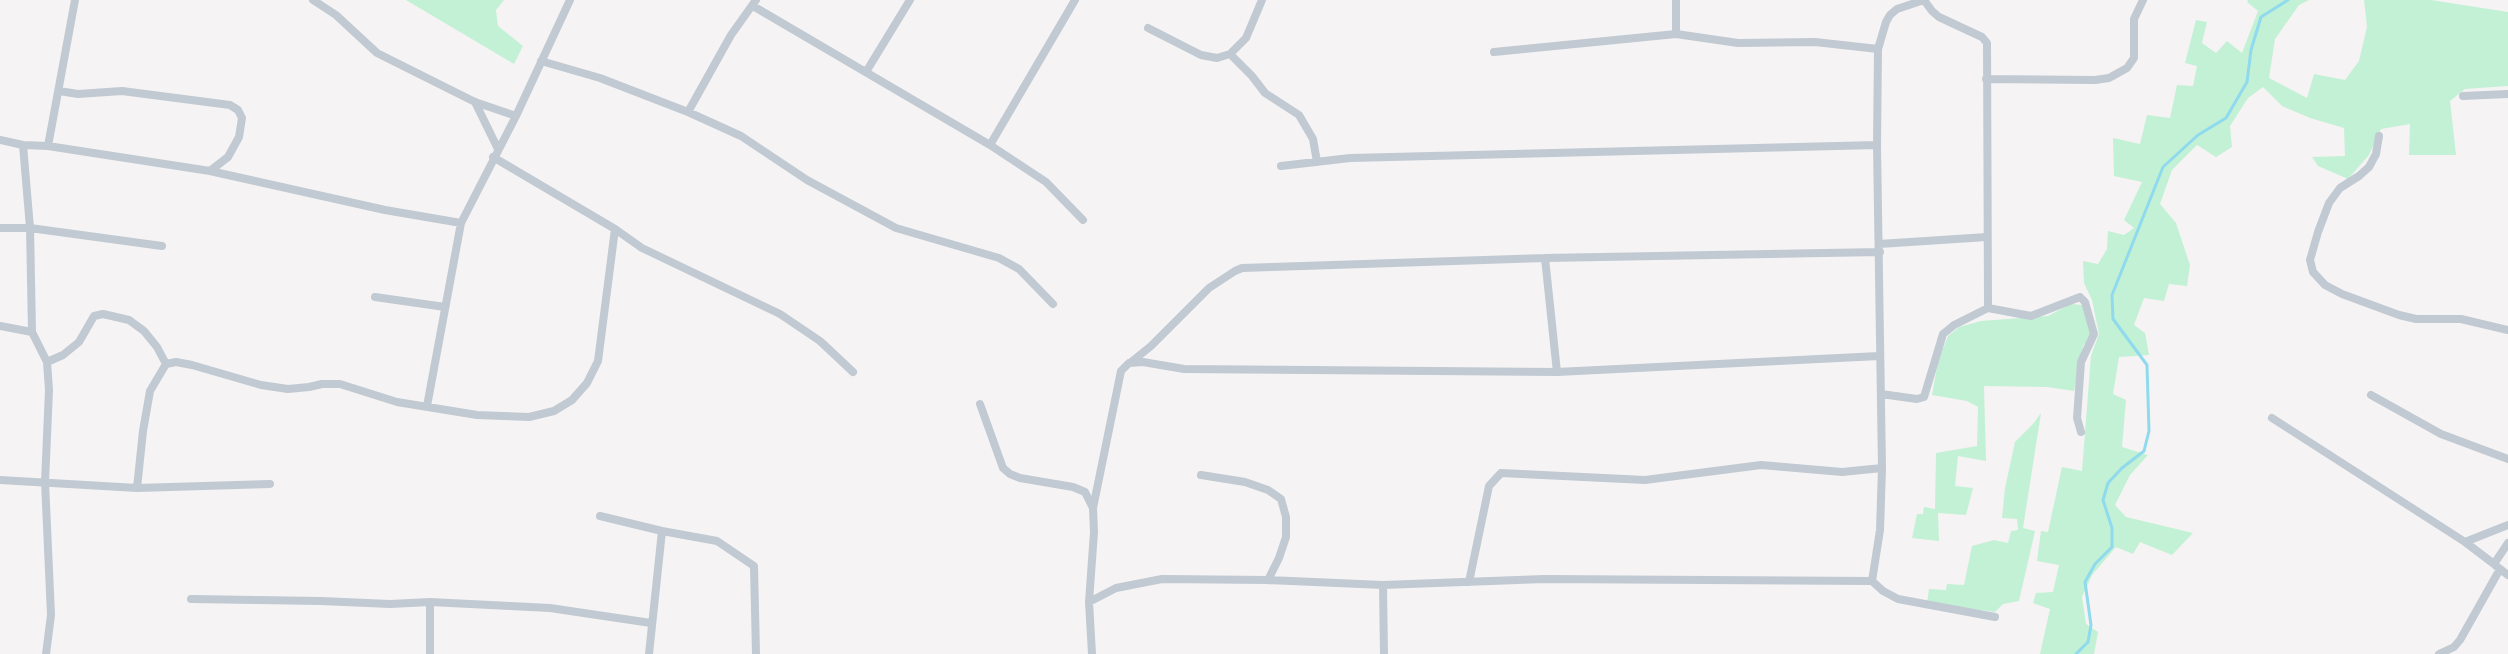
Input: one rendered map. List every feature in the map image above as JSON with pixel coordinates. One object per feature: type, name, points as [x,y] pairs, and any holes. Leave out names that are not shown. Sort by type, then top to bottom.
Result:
[{"type":"street","points":[[48,146],[75,0]]},
{"type":"street","points":[[313,0],[336,15],[377,53],[475,102],[516,116]]},
{"type":"street","points":[[427,406],[461,223],[516,116],[570,0]]},
{"type":"street","points":[[866,72],[910,0]]},
{"type":"street","points":[[990,145],[1075,0]]},
{"type":"street","points":[[1148,28],[1201,55],[1217,58],[1230,54],[1246,38],[1262,0]]},
{"type":"street","points":[[1676,0],[1676,34]]},
{"type":"street","points":[[1872,581],[1880,530],[1882,468],[1879,356],[1878,48],[1890,15],[1897,9],[1924,0],[1932,12],[1985,39],[1988,46],[1986,79],[1988,308]]},
{"type":"street","points":[[1986,79],[2095,80],[2109,78],[2127,68],[2134,58],[2134,19],[2143,0]]},
{"type":"street","points":[[688,112],[731,35],[754,3],[990,145],[1046,182],[1082,220]]},
{"type":"street","points":[[1494,52],[1676,34],[1738,43],[1815,42],[1878,48]]},
{"type":"street","points":[[1230,54],[1252,76],[1265,94],[1299,115],[1314,139],[1317,162]]},
{"type":"street","points":[[541,61],[600,78],[688,112],[742,136],[807,180],[896,228],[999,258],[1019,270],[1052,304]]},
{"type":"street","points":[[59,90],[78,94],[132,92],[230,105],[238,110],[242,118],[239,136],[228,157],[210,171]]},
{"type":"street","points":[[2463,96],[2508,94]]},
{"type":"street","points":[[475,102],[498,149]]},
{"type":"street","points":[[2379,136],[2376,154],[2368,167],[2360,176],[2340,188],[2330,203],[2318,232],[2310,260],[2313,272],[2325,285],[2342,294],[2399,315],[2416,319],[2461,319],[2508,330]]},
{"type":"street","points":[[0,140],[23,145],[48,146],[210,171],[385,210],[461,223]]},
{"type":"street","points":[[23,145],[30,228],[32,332],[47,362],[49,390],[45,482],[50,615],[46,654]]},
{"type":"street","points":[[1281,166],[1350,158],[1877,145]]},
{"type":"street","points":[[494,157],[615,229],[642,248],[780,314],[820,341],[853,372]]},
{"type":"street","points":[[0,228],[30,228],[162,246]]},
{"type":"street","points":[[137,488],[150,390],[166,364],[176,362],[261,385],[288,389],[322,384],[340,384],[397,402],[477,415],[529,417],[554,412],[572,400],[588,383],[598,361],[615,229]]},
{"type":"street","points":[[1092,654],[1089,602],[1094,532],[1093,508],[1121,371],[1151,346],[1209,288],[1242,268],[1880,248],[1987,238]]},
{"type":"street","points":[[1545,258],[1556,372]]},
{"type":"street","points":[[375,297],[445,308]]},
{"type":"street","points":[[1881,394],[1917,399],[1924,397],[1943,334],[1954,325],[1988,308],[2031,316],[2078,297],[2085,302],[2094,334],[2081,362],[2077,418],[2081,432]]},
{"type":"street","points":[[47,362],[63,355],[79,342],[94,316],[103,314],[129,320],[144,331],[157,347],[166,364]]},
{"type":"street","points":[[0,326],[32,332]]},
{"type":"street","points":[[1129,364],[1143,362],[1184,369],[1556,372],[1879,356]]},
{"type":"street","points":[[2370,395],[2441,434],[2508,459]]},
{"type":"street","points":[[980,404],[1003,468],[1020,478],[1073,487],[1085,492],[1093,508]]},
{"type":"street","points":[[2272,418],[2465,542],[2508,575]]},
{"type":"street","points":[[1469,582],[1489,486],[1501,473],[1645,480],[1761,465],[1842,472],[1882,468]]},
{"type":"street","points":[[1201,475],[1245,482],[1268,490],[1281,499],[1286,517],[1286,537],[1279,558],[1268,580]]},
{"type":"street","points":[[0,480],[137,488],[270,484]]},
{"type":"street","points":[[600,516],[717,542],[754,566],[756,654]]},
{"type":"street","points":[[2465,542],[2508,525]]},
{"type":"street","points":[[649,654],[662,531]]},
{"type":"street","points":[[2438,654],[2454,647],[2460,640],[2508,543]]},
{"type":"street","points":[[1089,602],[1116,588],[1162,579],[1268,580],[1383,585],[1544,579],[1872,581],[1883,591],[1898,599],[1995,617]]},
{"type":"street","points":[[1383,585],[1384,654]]},
{"type":"street","points":[[191,599],[390,604],[430,602],[550,608],[651,623]]},
{"type":"street","points":[[430,602],[430,654]]},
{"type":"green space","points":[[406,0],[504,0],[496,10],[498,26],[523,46],[514,64]]},
{"type":"green space","points":[[2248,0],[2309,0],[2299,5],[2275,39],[2269,78],[2307,98],[2314,74],[2345,80],[2359,61],[2367,27],[2364,0],[2431,0],[2508,12],[2508,86],[2465,89],[2450,101],[2456,155],[2409,155],[2410,124],[2381,129],[2369,155],[2348,179],[2318,166],[2312,157],[2345,156],[2344,128],[2310,118],[2282,106],[2263,87],[2248,98],[2230,126],[2232,147],[2216,157],[2197,145],[2172,170],[2160,204],[2176,223],[2190,265],[2187,286],[2169,284],[2164,301],[2144,298],[2134,325],[2145,333],[2149,355],[2119,357],[2113,394],[2126,400],[2122,447],[2148,455],[2130,475],[2115,505],[2126,517],[2193,533],[2172,555],[2140,542],[2133,554],[2116,547],[2092,575],[2082,597],[2086,624],[2098,632],[2094,654],[2040,654],[2050,609],[2033,603],[2036,593],[2053,592],[2059,565],[2037,561],[2041,531],[2048,532],[2062,467],[2082,471],[2091,356],[2099,334],[2092,300],[2084,283],[2083,261],[2098,264],[2107,249],[2108,231],[2124,235],[2134,228],[2124,220],[2142,182],[2114,176],[2113,138],[2140,144],[2147,115],[2170,118],[2177,85],[2193,86],[2197,66],[2185,63],[2196,20],[2207,22],[2202,43],[2216,53],[2227,41],[2242,53],[2258,11],[2247,2]]},
{"type":"green space","points":[[2071,304],[2082,305],[2089,322],[2091,337],[2083,346],[2074,391],[2047,387],[1984,386],[1986,461],[1958,456],[1955,486],[1973,488],[1966,515],[1938,513],[1939,541],[1912,538],[1917,514],[1923,514],[1924,507],[1935,509],[1936,453],[1977,446],[1978,407],[1967,401],[1932,395],[1938,361],[1948,336],[1959,327],[1981,321],[2048,316]]},
{"type":"green space","points":[[2041,413],[2023,528],[2035,531],[2019,601],[2003,604],[1995,612],[1927,603],[1929,589],[1946,590],[1947,584],[1964,585],[1972,546],[1994,540],[2008,543],[2011,531],[2018,530],[2017,519],[2002,518],[2005,488],[2015,442]]},
{"type":"waterway","points":[[2076,654],[2088,642],[2091,625],[2085,582],[2095,564],[2112,547],[2112,528],[2103,500],[2108,483],[2122,468],[2144,451],[2149,431],[2147,365],[2113,319],[2112,295],[2163,167],[2198,135],[2226,118],[2247,82],[2251,50],[2261,17],[2288,0]]}]
